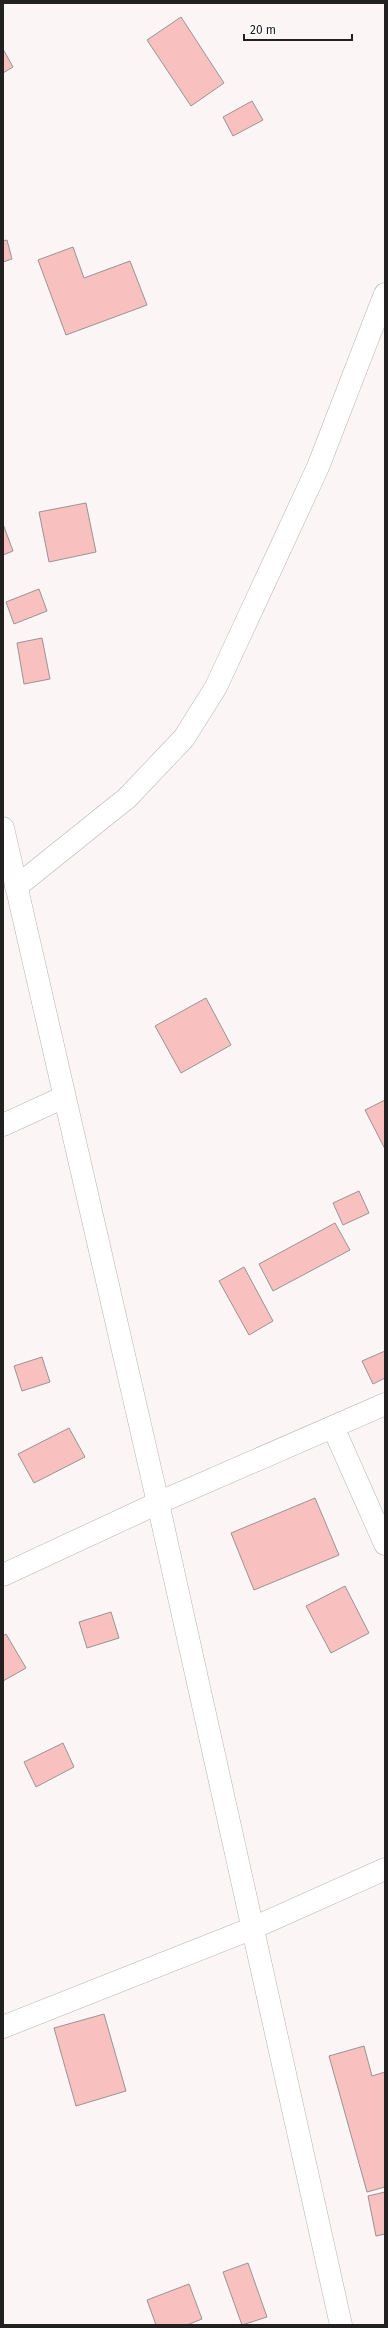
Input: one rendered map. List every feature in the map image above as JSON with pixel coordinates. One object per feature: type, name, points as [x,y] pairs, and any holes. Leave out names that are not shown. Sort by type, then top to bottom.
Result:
[{"type":"main road","points":[[16,888],[127,798],[184,738],[216,687],[318,467],[385,294]]},
{"type":"main road","points":[[3,828],[158,1503],[341,2325]]},
{"type":"main road","points":[[3,1125],[64,1097]]},
{"type":"main road","points":[[3,1575],[158,1503],[385,1404]]},
{"type":"main road","points":[[333,1427],[385,1544]]},
{"type":"main road","points":[[3,2027],[253,1928],[385,1869]]},
{"type":"building","points":[[181,17],[224,83],[191,106],[147,40]]},
{"type":"building","points":[[3,49],[13,67],[3,73]]},
{"type":"building","points":[[252,101],[263,120],[233,136],[223,117]]},
{"type":"building","points":[[7,240],[12,259],[3,262],[3,241]]},
{"type":"building","points":[[73,247],[84,278],[130,261],[147,305],[66,335],[38,260]]},
{"type":"building","points":[[86,503],[96,552],[49,562],[39,512]]},
{"type":"building","points":[[3,524],[13,551],[3,555]]},
{"type":"building","points":[[39,589],[47,611],[14,624],[6,602]]},
{"type":"building","points":[[42,638],[50,679],[24,684],[17,643]]},
{"type":"building","points":[[206,998],[231,1045],[181,1073],[155,1026]]},
{"type":"building","points":[[385,1100],[385,1149],[365,1110]]},
{"type":"building","points":[[359,1191],[369,1213],[343,1225],[333,1203]]},
{"type":"building","points":[[335,1223],[350,1250],[273,1291],[259,1264]]},
{"type":"building","points":[[244,1267],[273,1321],[249,1335],[219,1281]]},
{"type":"building","points":[[385,1351],[385,1378],[373,1384],[362,1361]]},
{"type":"building","points":[[42,1357],[50,1382],[22,1391],[14,1366]]},
{"type":"building","points":[[69,1428],[85,1457],[34,1483],[18,1454]]},
{"type":"building","points":[[315,1498],[339,1555],[254,1590],[231,1533]]},
{"type":"building","points":[[345,1586],[369,1633],[331,1653],[306,1606]]},
{"type":"building","points":[[111,1612],[119,1638],[87,1648],[79,1622]]},
{"type":"building","points":[[6,1634],[26,1668],[3,1681],[3,1636]]},
{"type":"building","points":[[63,1743],[74,1767],[36,1787],[24,1762]]},
{"type":"building","points":[[104,2014],[126,2091],[76,2106],[54,2028]]},
{"type":"building","points":[[364,2046],[372,2076],[385,2072],[385,2187],[367,2192],[329,2056]]},
{"type":"building","points":[[385,2192],[385,2234],[376,2236],[368,2196]]},
{"type":"building","points":[[248,2263],[267,2317],[242,2325],[223,2272]]},
{"type":"building","points":[[189,2284],[202,2319],[187,2325],[156,2325],[147,2300]]}]
